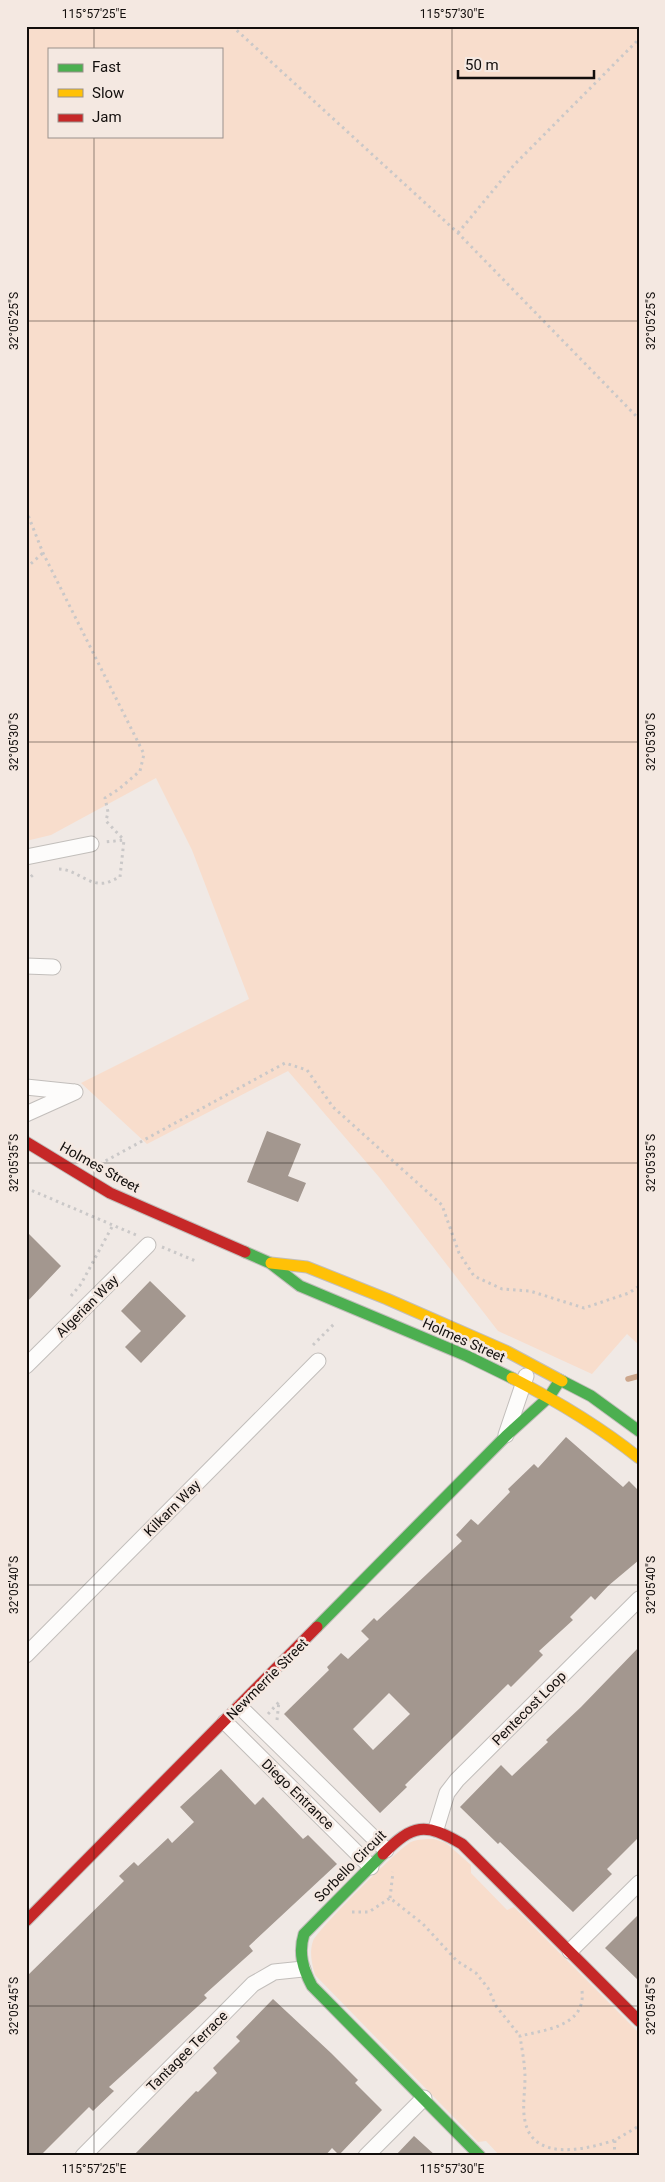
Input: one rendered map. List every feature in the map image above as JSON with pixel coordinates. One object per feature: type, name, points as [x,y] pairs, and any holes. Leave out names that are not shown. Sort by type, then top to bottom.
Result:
[{"type":"street","points":[[26,857],[91,844]]},
{"type":"street","points":[[26,966],[53,967]]},
{"type":"street","points":[[26,1087],[75,1092],[26,1114]]},
{"type":"street","name":"Holmes Street","points":[[26,1142],[110,1193],[270,1263],[300,1286],[467,1356],[523,1384],[610,1434],[639,1458]]},
{"type":"street","name":"Algerian Way","points":[[26,1366],[148,1245]]},
{"type":"street","name":"Holmes Street","points":[[270,1263],[307,1267],[508,1352],[591,1396],[639,1431]]},
{"type":"street","name":"Kilkarn Way","points":[[26,1655],[318,1361]]},
{"type":"street","name":"Newmerrie Street","points":[[506,1436],[530,1364]]},
{"type":"street","name":"Newmerrie Street","points":[[26,1921],[240,1707],[506,1436],[549,1398],[560,1380]]},
{"type":"street","name":"Pentecost Loop","points":[[436,1829],[447,1793],[457,1780],[639,1599]]},
{"type":"street","name":"Diego Entrance","points":[[240,1707],[386,1850]]},
{"type":"street","name":"Diego Entrance","points":[[225,1722],[371,1866]]},
{"type":"street","points":[[436,1829],[462,1844],[639,2021]]},
{"type":"street","name":"Sorbello Circuit","points":[[436,1829],[411,1830],[401,1836],[304,1934],[300,1953],[303,1969],[312,1986],[480,2156]]},
{"type":"street","points":[[570,1952],[639,1883]]},
{"type":"street","name":"Tantagee Terrace","points":[[83,2156],[253,1984],[274,1972],[303,1969]]},
{"type":"street","points":[[366,2156],[424,2098]]},
{"type":"path","points":[[232,26],[458,233],[639,419]]},
{"type":"path","points":[[458,233],[514,165],[639,39]]},
{"type":"path","points":[[26,510],[42,553],[144,754],[140,771],[119,789],[104,798],[108,812],[106,821],[124,840],[120,876],[103,884],[88,880],[68,869],[49,868]]},
{"type":"path","points":[[26,568],[42,553]]},
{"type":"path","points":[[91,844],[124,840]]},
{"type":"path","points":[[26,881],[40,868]]},
{"type":"path","points":[[99,1164],[285,1063],[307,1070],[333,1107],[442,1205],[459,1253],[474,1276],[502,1290],[530,1291],[584,1308],[629,1293],[639,1286]]},
{"type":"path","points":[[26,1188],[113,1226],[81,1284],[68,1299]]},
{"type":"path","points":[[276,1726],[279,1701]]},
{"type":"path","points":[[344,1909],[357,1913],[369,1912],[390,1898],[394,1864]]},
{"type":"path","points":[[390,1898],[423,1924],[457,1961],[476,1973],[484,1982],[496,2006],[520,2036],[525,2079],[524,2120],[529,2134],[538,2141],[558,2150],[580,2150],[615,2140],[639,2126]]},
{"type":"path","points":[[520,2036],[559,2026],[575,2016],[582,2005],[581,1986]]},
{"type":"path","points":[[614,2156],[615,2140]]},
{"type":"shaded area","points":[[26,26],[639,26],[639,1345],[627,1334],[592,1374],[498,1331],[379,1177],[288,1071],[147,1144],[81,1083],[249,999],[192,850],[156,778],[51,835],[26,841]]},
{"type":"shaded area","points":[[434,1839],[446,1843],[471,1865],[471,1873],[507,1910],[514,1907],[639,2033],[639,2156],[500,2156],[486,2141],[478,2142],[315,1975],[311,1958],[313,1941],[329,1921],[403,1848],[414,1841]]},
{"type":"building","points":[[267,1131],[301,1144],[288,1176],[306,1183],[298,1202],[247,1182]]},
{"type":"building","points":[[26,1231],[61,1266],[26,1303]]},
{"type":"building","points":[[150,1281],[186,1316],[141,1363],[125,1347],[141,1331],[121,1311]]},
{"type":"building","points":[[566,1437],[623,1487],[629,1481],[639,1491],[639,1560],[608,1586],[595,1600],[591,1596],[570,1617],[573,1620],[539,1651],[543,1655],[511,1687],[508,1684],[405,1785],[407,1787],[380,1813],[284,1714],[329,1670],[327,1667],[341,1653],[348,1659],[369,1639],[361,1631],[374,1618],[377,1621],[462,1541],[456,1535],[471,1519],[478,1525],[510,1492],[508,1489],[534,1464],[538,1468]],"holes":[[[389,1693],[410,1714],[373,1750],[353,1729]]]},
{"type":"building","points":[[639,1647],[639,1837],[607,1869],[612,1874],[573,1912],[500,1842],[498,1844],[460,1807],[501,1765],[512,1776],[548,1742],[546,1740]]},
{"type":"building","points":[[221,1769],[255,1805],[263,1797],[303,1839],[308,1835],[337,1864],[249,1946],[253,1951],[204,1995],[207,1998],[109,2087],[114,2091],[93,2111],[89,2107],[40,2156],[26,2156],[26,1977],[124,1881],[119,1876],[134,1862],[138,1866],[168,1838],[172,1843],[194,1822],[180,1807]]},
{"type":"building","points":[[639,1914],[639,1981],[605,1948]]},
{"type":"building","points":[[273,1999],[358,2080],[355,2083],[382,2110],[339,2155],[332,2148],[325,2156],[133,2156],[196,2091],[198,2092],[217,2073],[213,2068],[240,2041],[236,2037]]},
{"type":"building","points":[[414,2136],[436,2156],[395,2156]]},
{"type":"waterway","points":[[628,1379],[639,1376]]},
{"type":"traffic: fast","points":[[245,1252],[270,1263],[300,1286],[467,1356],[512,1378]]},
{"type":"traffic: fast","points":[[317,1627],[506,1436],[549,1397],[560,1380]]},
{"type":"traffic: fast","points":[[562,1381],[591,1396],[639,1431]]},
{"type":"traffic: fast","points":[[383,1854],[304,1934],[301,1948],[304,1967],[312,1986],[480,2156]]},
{"type":"traffic: slow","points":[[271,1263],[307,1267],[387,1299],[508,1352],[562,1381]]},
{"type":"traffic: slow","points":[[512,1378],[609,1435],[639,1458]]},
{"type":"traffic: jam","points":[[26,1142],[110,1193],[245,1252]]},
{"type":"traffic: jam","points":[[26,1921],[317,1627]]},
{"type":"traffic: jam","points":[[383,1854],[403,1837],[411,1832],[420,1830],[438,1832],[462,1844],[639,2021]]}]
